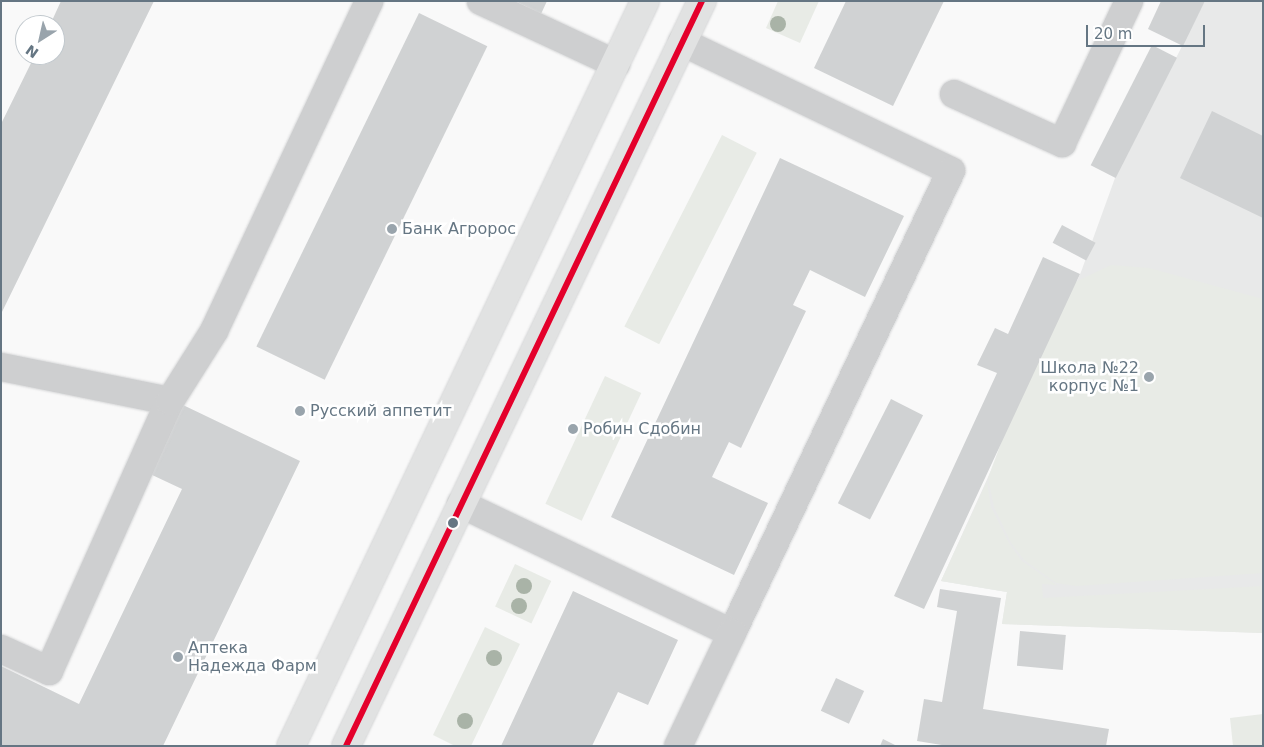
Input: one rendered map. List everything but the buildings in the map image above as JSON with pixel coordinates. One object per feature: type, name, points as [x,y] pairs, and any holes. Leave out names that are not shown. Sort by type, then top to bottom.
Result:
[{"type":"main road","points":[[291,746],[646,1]]},
{"type":"main road","points":[[346,746],[702,1]]},
{"type":"lane","points":[[1,649],[49,671],[170,401],[214,331],[369,1]]},
{"type":"lane","points":[[481,1],[616,64]]},
{"type":"lane","points":[[954,94],[1062,143],[1130,1]]},
{"type":"lane","points":[[678,746],[952,171],[682,42]]},
{"type":"lane","points":[[1,368],[170,401]]},
{"type":"lane","points":[[461,504],[732,633]]},
{"type":"shaded area","points":[[778,1],[819,1],[800,43],[766,28]]},
{"type":"shaded area","name":"Школа №22 корпус №1","points":[[1205,1],[1263,1],[1263,633],[1002,624],[1007,592],[941,581],[1081,272],[1115,178]]},
{"type":"shaded area","points":[[722,135],[757,153],[659,344],[624,327]]},
{"type":"shaded area","points":[[1111,265],[1149,268],[1263,299],[1263,573],[1076,586],[1056,583],[1024,560],[1011,543],[994,507],[988,478],[1046,322],[1071,284]]},
{"type":"shaded area","points":[[605,376],[641,393],[582,521],[545,504]]},
{"type":"shaded area","points":[[987,481],[991,507],[1009,543],[1022,561],[1057,585],[1042,584],[1043,598],[1263,586],[1263,633],[1002,624],[1007,592],[941,581]]},
{"type":"shaded area","points":[[515,564],[551,581],[531,624],[495,607]]},
{"type":"shaded area","points":[[485,627],[520,644],[471,746],[455,746],[433,735]]},
{"type":"shaded area","points":[[1263,714],[1263,746],[1233,746],[1230,718]]},
{"type":"transit line","points":[[346,746],[702,1]]},
{"type":"place","name":"Банк Агророс","points":[[392,229]]},
{"type":"place","name":"Школа №22 корпус №1","points":[[1149,377]]},
{"type":"place","name":"Русский аппетит","points":[[300,411]]},
{"type":"place","name":"Робин Сдобин","points":[[573,429]]},
{"type":"place","name":"Аптека Надежда Фарм","points":[[178,657]]}]
